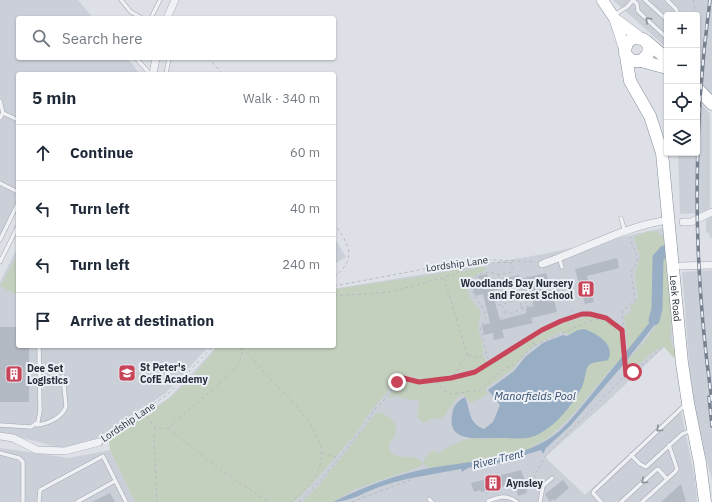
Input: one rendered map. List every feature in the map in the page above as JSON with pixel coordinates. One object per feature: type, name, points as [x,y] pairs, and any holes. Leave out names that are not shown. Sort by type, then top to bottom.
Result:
[{"type":"highway","points":[[640,61],[646,58],[649,52],[649,45],[642,39]]},
{"type":"highway","points":[[664,57],[642,39],[629,40],[625,52],[630,60],[664,67]]},
{"type":"highway","name":"Leek Road","points":[[625,52],[630,81],[650,116],[662,153],[679,336],[688,403],[700,463],[704,502]]},
{"type":"highway","name":"Leek Road","points":[[640,61],[634,73],[640,97]]},
{"type":"highway","points":[[700,91],[712,104]]},
{"type":"main road","points":[[602,0],[614,17],[642,39]]},
{"type":"main road","points":[[614,17],[625,52]]},
{"type":"street","points":[[168,16],[175,0]]},
{"type":"street","points":[[152,72],[156,60]]},
{"type":"street","points":[[683,222],[691,222],[712,212]]},
{"type":"street","points":[[542,264],[627,231],[654,222],[669,220]]},
{"type":"street","points":[[682,266],[712,265]]},
{"type":"street","name":"Lordship Lane","points":[[0,436],[12,438],[37,450],[65,451],[99,442]]},
{"type":"lane","points":[[121,0],[131,12],[138,16]]},
{"type":"lane","points":[[152,16],[160,0]]},
{"type":"lane","points":[[614,17],[627,7],[633,0],[637,4],[638,12],[664,35]]},
{"type":"lane","points":[[645,0],[664,17]]},
{"type":"lane","points":[[667,0],[677,12]]},
{"type":"lane","points":[[138,60],[150,72]]},
{"type":"lane","points":[[166,72],[169,60]]},
{"type":"lane","points":[[0,101],[2,113],[0,118]]},
{"type":"lane","points":[[2,113],[16,119]]},
{"type":"lane","points":[[0,183],[16,191]]},
{"type":"lane","points":[[0,240],[16,207]]},
{"type":"lane","points":[[621,218],[627,231]]},
{"type":"lane","points":[[0,262],[16,230]]},
{"type":"lane","points":[[560,257],[562,267]]},
{"type":"lane","points":[[36,425],[40,419],[39,348]]},
{"type":"lane","points":[[0,425],[23,427],[36,425],[49,422],[65,411],[64,376]]},
{"type":"lane","points":[[601,502],[593,493],[594,491],[688,403]]},
{"type":"lane","points":[[631,455],[640,464],[646,467],[682,434],[693,429]]},
{"type":"lane","points":[[642,502],[676,472],[677,469],[669,445]]},
{"type":"lane","points":[[0,453],[19,458],[23,462],[23,502]]},
{"type":"lane","points":[[39,502],[40,490],[103,456],[126,502]]},
{"type":"lane","points":[[621,502],[658,469],[667,479]]},
{"type":"lane","points":[[540,502],[543,486],[552,478]]},
{"type":"lane","points":[[77,502],[115,481]]},
{"type":"lane","points":[[488,501],[503,496],[510,497],[517,502]]},
{"type":"path","points":[[693,0],[695,12]]},
{"type":"path","points":[[210,60],[221,72]]},
{"type":"path","points":[[336,227],[346,241],[349,253],[346,266],[336,275]]},
{"type":"path","points":[[626,375],[622,311],[635,301],[631,271],[638,264],[638,259],[627,231]]},
{"type":"path","name":"Lordship Lane","points":[[336,286],[477,259],[520,260],[542,264]]},
{"type":"path","points":[[336,296],[391,292],[444,278],[453,275],[461,269],[504,262],[512,263],[512,272],[499,275],[489,272],[477,275],[470,286],[474,297],[482,304],[484,308],[486,318],[480,327],[490,363]]},
{"type":"path","points":[[444,278],[467,354],[458,371],[451,378]]},
{"type":"path","points":[[519,285],[518,293],[521,308],[527,313]]},
{"type":"path","points":[[518,293],[529,290],[533,305],[521,308]]},
{"type":"path","points":[[498,305],[560,290]]},
{"type":"path","points":[[494,292],[502,296]]},
{"type":"path","points":[[506,312],[501,304],[502,296],[508,292],[531,297]]},
{"type":"path","points":[[506,312],[514,313],[531,297]]},
{"type":"path","points":[[572,308],[574,316]]},
{"type":"path","points":[[500,319],[506,312]]},
{"type":"path","points":[[299,502],[306,496],[360,432],[375,409],[397,382],[403,378],[419,382],[451,378],[475,372],[532,336],[574,316],[590,314],[606,318],[624,333]]},
{"type":"path","points":[[436,380],[443,390],[451,394],[480,390],[502,370],[513,365],[534,346],[590,321],[606,318]]},
{"type":"path","points":[[532,336],[534,346]]},
{"type":"path","name":"Lordship Lane","points":[[99,442],[119,426],[168,395],[212,348]]},
{"type":"path","points":[[543,486],[534,476],[545,457],[626,375],[637,369],[662,348]]},
{"type":"path","points":[[168,428],[219,384],[239,363],[242,352],[241,349]]},
{"type":"path","points":[[241,349],[247,353],[311,423],[318,436],[322,453],[320,467],[314,478],[301,494],[291,502]]},
{"type":"path","points":[[467,354],[479,358],[486,353]]},
{"type":"path","points":[[144,410],[155,428],[154,438],[157,502]]},
{"type":"path","points":[[155,428],[168,428],[219,469],[269,502]]},
{"type":"path","points":[[322,453],[338,458]]},
{"type":"path","points":[[352,502],[415,478]]},
{"type":"shaded area","points":[[0,0],[78,0],[91,16],[16,16],[16,60],[129,60],[138,72],[16,72],[16,210],[0,244]]},
{"type":"shaded area","points":[[613,0],[712,0],[712,94],[700,84],[700,12],[664,12],[664,45]]},
{"type":"shaded area","points":[[700,102],[710,114],[710,210],[703,213],[680,214],[678,156],[700,156]]},
{"type":"shaded area","points":[[712,216],[712,238],[710,238],[709,233],[706,232],[706,220]]},
{"type":"shaded area","points":[[663,228],[674,356],[665,346],[606,403],[545,457],[585,495],[680,406],[695,479],[697,502],[136,502],[137,418],[169,398],[215,348],[336,348],[336,289],[544,254]]},
{"type":"shaded area","points":[[336,240],[346,257],[336,263]]},
{"type":"shaded area","points":[[16,251],[16,348],[207,348],[166,393],[91,442],[65,449],[0,432],[0,282]]},
{"type":"shaded area","points":[[712,270],[712,480],[696,421],[691,387],[682,272]]},
{"type":"shaded area","points":[[0,448],[69,458],[110,450],[135,502],[0,502]]},
{"type":"green space","points":[[648,231],[657,232],[666,239],[672,322],[670,339],[676,354],[674,358],[664,347],[658,349],[629,371],[628,360],[646,340],[657,324],[659,270],[663,251],[660,250],[656,252],[655,257],[655,297],[652,319],[628,352],[624,319],[625,315],[631,312],[630,307],[635,303],[638,297],[635,276],[640,256],[634,237]]},
{"type":"green space","points":[[16,258],[16,295],[0,286]]},
{"type":"green space","points":[[480,267],[485,267],[487,270],[477,274],[470,280],[468,289],[472,300],[481,313],[478,326],[484,352],[481,353],[485,357],[487,363],[474,369],[432,379],[421,379],[407,376],[398,379],[370,412],[358,431],[315,481],[294,502],[135,502],[110,450],[109,440],[177,392],[216,348],[336,348],[336,289],[438,274],[461,268],[462,272]]},
{"type":"green space","points":[[587,316],[596,317],[613,323],[620,330],[622,335],[621,358],[560,427],[538,444],[509,455],[431,469],[424,464],[424,459],[432,451],[440,453],[448,447],[462,441],[473,438],[487,439],[493,437],[584,339],[560,332],[537,344],[526,352],[513,369],[486,388],[487,395],[470,403],[463,394],[456,400],[441,419],[433,418],[424,423],[417,417],[420,401],[400,398],[398,395],[387,399],[399,383],[403,381],[418,384],[434,383],[472,375],[555,326]]},
{"type":"green space","points":[[380,412],[390,418],[396,429],[393,439],[389,444],[390,452],[398,456],[419,459],[423,462],[422,466],[355,489],[333,502],[302,502],[319,486],[376,413]]},
{"type":"water","points":[[661,305],[660,314],[656,323],[623,365],[570,426],[546,448],[543,454],[541,450],[495,464],[468,468],[462,472],[461,469],[394,482],[346,500],[333,502],[370,485],[396,476],[436,467],[507,455],[522,451],[547,440],[564,427],[650,322],[654,308]]},
{"type":"water","name":"Manorfields Pool","points":[[584,329],[594,333],[604,340],[610,354],[608,360],[595,362],[588,366],[582,387],[578,394],[567,410],[553,425],[545,431],[528,438],[468,438],[455,432],[452,425],[452,416],[454,407],[459,401],[465,397],[473,420],[484,429],[493,422],[500,405],[488,390],[514,371],[525,357],[543,343]]},
{"type":"pier","points":[[685,233],[704,233],[705,244],[685,242]]},
{"type":"building","name":"Woodlands Day Nursery and Forest School","points":[[617,258],[619,268],[587,276],[594,302],[585,304],[575,269]]},
{"type":"building","points":[[546,273],[549,282],[541,284],[545,301],[554,299],[557,312],[531,318],[533,323],[502,330],[504,338],[494,340],[493,333],[484,335],[482,325],[490,323],[483,294],[475,296],[472,286],[480,284],[478,276],[487,274],[489,282],[519,275],[520,279]],"holes":[[[519,285],[521,290],[529,288],[534,306],[526,308],[527,313],[500,320],[492,291]]]},
{"type":"building","name":"Dee Set Logistics","points":[[0,327],[16,327],[16,348],[29,348],[29,402],[0,402]]},
{"type":"building","name":"Aynsley","points":[[521,470],[527,486],[527,493],[518,496],[515,483],[481,492],[480,490],[474,492],[471,483]]},
{"type":"building","points":[[563,480],[569,488],[554,501],[553,499],[550,502],[545,494]]},
{"type":"building","points":[[681,484],[686,502],[661,502]]},
{"type":"building","points":[[110,493],[115,502],[92,502]]},
{"type":"waterway","name":"River Trent","points":[[654,320],[657,309],[658,258],[664,251]]},
{"type":"railway","points":[[710,0],[700,100],[697,200],[701,301],[712,401]]},
{"type":"railway","points":[[709,397],[712,426]]},
{"type":"place","name":"Woodlands Day Nursery and Forest School","points":[[586,289]]},
{"type":"place","name":"St Peter's CofE Academy","points":[[127,373]]},
{"type":"place","name":"Dee Set Logistics","points":[[14,374]]},
{"type":"place","name":"Aynsley","points":[[493,483]]},
{"type":"route","points":[[397,382],[403,378],[419,382],[451,378],[475,372],[542,330],[561,321],[582,314],[597,315],[606,318],[622,330],[624,333],[626,375],[633,372]]}]
